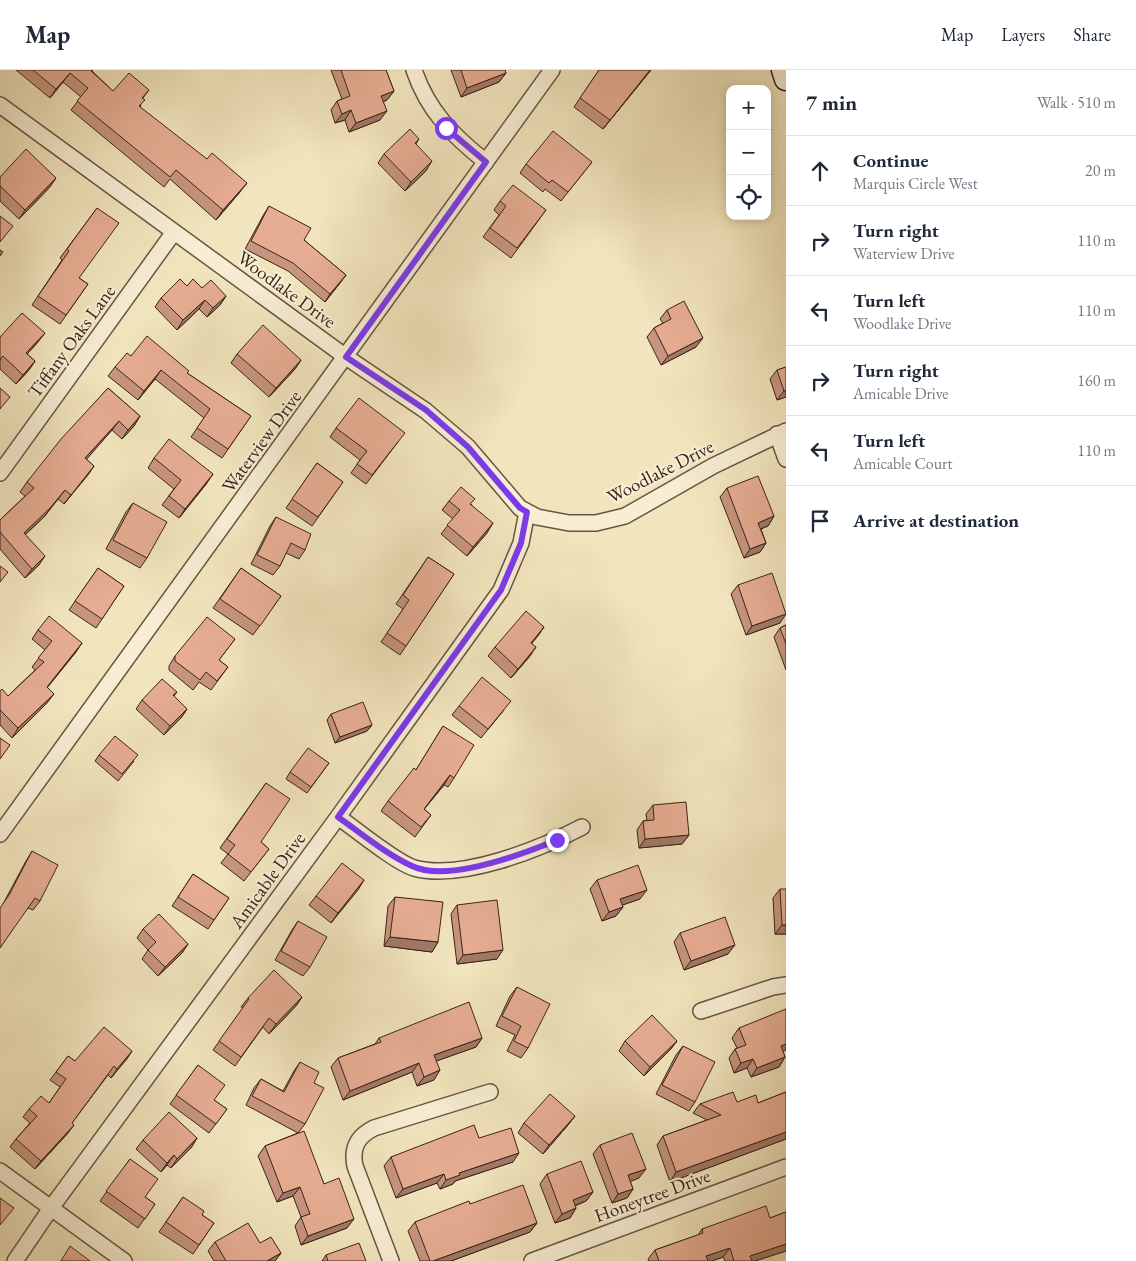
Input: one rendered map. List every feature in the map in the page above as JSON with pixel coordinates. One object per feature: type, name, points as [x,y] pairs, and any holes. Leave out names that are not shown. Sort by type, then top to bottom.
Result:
[{"type":"main road","points":[[783,70],[786,79]]},
{"type":"street","points":[[414,70],[430,103],[446,128],[486,162]]},
{"type":"street","name":"Waterview Drive","points":[[0,834],[552,70]]},
{"type":"street","name":"Woodlake Drive","points":[[2,110],[346,357],[426,410],[468,447],[520,508],[537,517],[569,523],[596,523],[625,516],[713,466],[782,432]]},
{"type":"street","name":"Tiffany Oaks Lane","points":[[0,472],[174,232]]},
{"type":"street","points":[[782,432],[786,459]]},
{"type":"street","name":"Amicable Drive","points":[[15,1261],[51,1208],[338,817],[501,590],[521,543],[527,512]]},
{"type":"street","points":[[338,817],[414,868],[444,871],[469,869],[533,850],[582,827]]},
{"type":"street","points":[[701,1011],[773,987],[786,985]]},
{"type":"street","points":[[390,1261],[355,1166],[354,1149],[359,1139],[374,1128],[490,1092]]},
{"type":"street","name":"Honeytree Drive","points":[[532,1261],[786,1167]]},
{"type":"street","points":[[0,1171],[124,1261]]},
{"type":"building","points":[[33,70],[92,70],[113,91],[129,73],[149,90],[142,98],[145,100],[139,106],[207,159],[212,153],[247,183],[223,210],[176,170],[170,177],[77,101],[88,88],[70,73],[56,89]]},
{"type":"building","points":[[341,70],[386,70],[394,91],[381,96],[387,111],[356,123],[351,110],[342,114],[337,101],[350,96]]},
{"type":"building","points":[[461,70],[505,70],[506,73],[467,88]]},
{"type":"building","points":[[599,70],[650,70],[610,120],[580,98]]},
{"type":"building","points":[[410,129],[419,139],[415,143],[432,161],[411,182],[384,154]]},
{"type":"building","points":[[553,131],[592,162],[568,192],[552,180],[549,183],[526,164]]},
{"type":"building","points":[[26,149],[56,178],[25,210],[0,186],[0,177]]},
{"type":"building","points":[[513,185],[546,210],[517,248],[490,228],[506,206],[500,201]]},
{"type":"building","points":[[269,206],[311,228],[304,240],[346,275],[330,294],[293,263],[251,241]]},
{"type":"building","points":[[97,208],[119,223],[79,278],[88,284],[66,315],[38,296],[69,251],[67,249]]},
{"type":"building","points":[[0,216],[13,226],[0,242]]},
{"type":"building","points":[[180,279],[187,286],[193,279],[202,288],[211,280],[226,296],[213,308],[205,300],[183,320],[161,298]]},
{"type":"building","points":[[684,301],[703,338],[668,356],[654,328],[671,319],[667,310]]},
{"type":"building","points":[[22,313],[45,333],[26,353],[35,361],[23,375],[3,356],[0,360],[0,337]]},
{"type":"building","points":[[263,325],[301,360],[276,388],[237,354]]},
{"type":"building","points":[[147,336],[189,371],[187,373],[251,416],[228,449],[197,428],[210,409],[161,370],[144,391],[115,367],[127,353],[131,356]]},
{"type":"building","points":[[786,367],[786,390],[784,391],[777,370]]},
{"type":"building","points":[[0,388],[10,397],[0,409]]},
{"type":"building","points":[[108,388],[140,416],[128,430],[119,421],[85,458],[94,466],[71,495],[65,490],[50,508],[24,533],[45,556],[32,569],[0,532],[0,520],[34,488],[27,482],[61,439]]},
{"type":"building","points":[[359,398],[405,433],[372,475],[357,464],[367,451],[336,428]]},
{"type":"building","points":[[169,439],[213,474],[185,509],[169,496],[181,480],[154,458]]},
{"type":"building","points":[[317,463],[343,482],[318,517],[292,499]]},
{"type":"building","points":[[758,476],[774,516],[758,523],[766,543],[750,549],[727,488]]},
{"type":"building","points":[[461,487],[475,499],[470,504],[493,523],[473,547],[447,525],[460,510],[449,501]]},
{"type":"building","points":[[133,503],[167,522],[147,558],[113,540]]},
{"type":"building","points":[[276,517],[311,534],[305,550],[291,543],[280,566],[257,555]]},
{"type":"building","points":[[428,557],[454,574],[406,646],[387,633],[409,600],[403,595]]},
{"type":"building","points":[[0,566],[8,572],[0,582]]},
{"type":"building","points":[[98,568],[124,586],[102,619],[75,601]]},
{"type":"building","points":[[241,568],[281,596],[260,626],[220,599]]},
{"type":"building","points":[[772,573],[786,614],[752,626],[738,585]]},
{"type":"building","points":[[526,611],[544,627],[531,643],[536,647],[518,669],[495,647]]},
{"type":"building","points":[[49,616],[82,643],[47,687],[54,694],[18,728],[0,710],[0,691],[2,689],[8,696],[44,662],[38,658],[52,641],[38,630]]},
{"type":"building","points":[[207,617],[235,639],[219,660],[228,667],[217,681],[206,672],[200,680],[175,661],[175,656]]},
{"type":"building","points":[[786,625],[786,644],[780,628]]},
{"type":"building","points":[[482,677],[511,701],[488,729],[459,706]]},
{"type":"building","points":[[162,679],[177,692],[173,695],[187,709],[170,726],[142,700]]},
{"type":"building","points":[[363,702],[372,725],[340,737],[331,714]]},
{"type":"building","points":[[443,726],[474,745],[454,778],[450,775],[424,809],[431,815],[421,827],[388,801],[414,768],[416,770]]},
{"type":"building","points":[[115,736],[138,755],[122,774],[99,755]]},
{"type":"building","points":[[0,738],[10,745],[0,759]]},
{"type":"building","points":[[308,748],[329,763],[311,787],[290,772]]},
{"type":"building","points":[[266,783],[290,799],[261,842],[269,849],[251,872],[228,854],[235,845],[227,839]]},
{"type":"building","points":[[686,802],[689,835],[645,839],[643,821],[654,820],[653,805]]},
{"type":"building","points":[[32,851],[58,865],[40,901],[35,898],[0,948],[0,908]]},
{"type":"building","points":[[342,863],[364,880],[338,913],[316,896]]},
{"type":"building","points":[[638,865],[647,890],[620,899],[623,907],[609,912],[597,880]]},
{"type":"building","points":[[193,874],[229,898],[214,920],[178,897]]},
{"type":"building","points":[[780,889],[786,889],[786,925],[782,925]]},
{"type":"building","points":[[395,897],[443,902],[438,942],[390,937]]},
{"type":"building","points":[[497,900],[503,950],[463,955],[457,905]]},
{"type":"building","points":[[159,914],[188,944],[165,967],[148,950],[156,942],[143,929]]},
{"type":"building","points":[[725,917],[735,945],[691,961],[680,933]]},
{"type":"building","points":[[298,921],[327,937],[310,967],[281,951]]},
{"type":"building","points":[[274,970],[302,997],[276,1024],[269,1018],[241,1057],[219,1041],[248,998]]},
{"type":"building","points":[[517,987],[550,1004],[528,1048],[514,1041],[521,1026],[502,1016]]},
{"type":"building","points":[[469,1002],[482,1038],[434,1055],[440,1070],[424,1077],[419,1063],[350,1091],[338,1058],[381,1042],[379,1038]]},
{"type":"building","points":[[786,1009],[786,1044],[781,1046],[785,1057],[757,1068],[753,1059],[741,1063],[735,1049],[746,1045],[739,1028]]},
{"type":"building","points":[[652,1015],[677,1041],[650,1067],[625,1041]]},
{"type":"building","points":[[104,1027],[132,1051],[117,1069],[114,1066],[72,1123],[74,1125],[41,1161],[16,1139],[37,1116],[29,1109],[41,1096],[49,1103],[66,1079],[56,1072],[68,1056],[75,1061]]},
{"type":"building","points":[[683,1046],[715,1062],[695,1102],[662,1085]]},
{"type":"building","points":[[300,1062],[319,1072],[314,1083],[324,1088],[305,1124],[252,1096],[261,1079],[284,1092]]},
{"type":"building","points":[[198,1065],[225,1085],[214,1100],[227,1109],[216,1124],[176,1095]]},
{"type":"building","points":[[733,1092],[737,1102],[756,1095],[758,1103],[786,1092],[786,1132],[676,1172],[663,1136],[721,1115],[700,1104]]},
{"type":"building","points":[[550,1094],[575,1116],[549,1145],[524,1123]]},
{"type":"building","points":[[169,1112],[197,1138],[177,1159],[174,1155],[167,1163],[143,1140]]},
{"type":"building","points":[[474,1125],[479,1138],[511,1128],[519,1153],[459,1173],[460,1175],[446,1180],[444,1174],[403,1189],[391,1157]]},
{"type":"building","points":[[304,1131],[324,1184],[339,1178],[354,1219],[308,1236],[301,1217],[310,1214],[300,1187],[283,1193],[265,1146]]},
{"type":"building","points":[[632,1133],[646,1169],[628,1175],[633,1189],[618,1194],[600,1145]]},
{"type":"building","points":[[130,1159],[158,1179],[145,1197],[155,1204],[145,1219],[106,1191]]},
{"type":"building","points":[[581,1161],[593,1192],[573,1200],[576,1208],[562,1214],[547,1174]]},
{"type":"building","points":[[523,1185],[537,1223],[430,1261],[415,1222],[469,1201],[470,1204]]},
{"type":"building","points":[[183,1197],[204,1211],[202,1215],[214,1223],[199,1245],[166,1222]]},
{"type":"building","points":[[0,1198],[14,1208],[0,1225]]},
{"type":"building","points":[[766,1206],[770,1218],[786,1212],[786,1244],[750,1256],[752,1261],[734,1261],[730,1248],[706,1256],[708,1261],[659,1261],[655,1250],[703,1233],[702,1229]]},
{"type":"building","points":[[248,1223],[260,1243],[271,1237],[281,1253],[267,1261],[226,1261],[215,1242]]},
{"type":"building","points":[[359,1243],[366,1261],[328,1261],[326,1255]]},
{"type":"building","points":[[70,1246],[90,1261],[61,1261]]},
{"type":"route","points":[[446,128],[462,144],[486,162],[346,357],[426,410],[468,447],[520,508],[527,512],[521,543],[501,590],[338,817],[414,868],[444,871],[469,869],[533,850],[557,840]]}]
